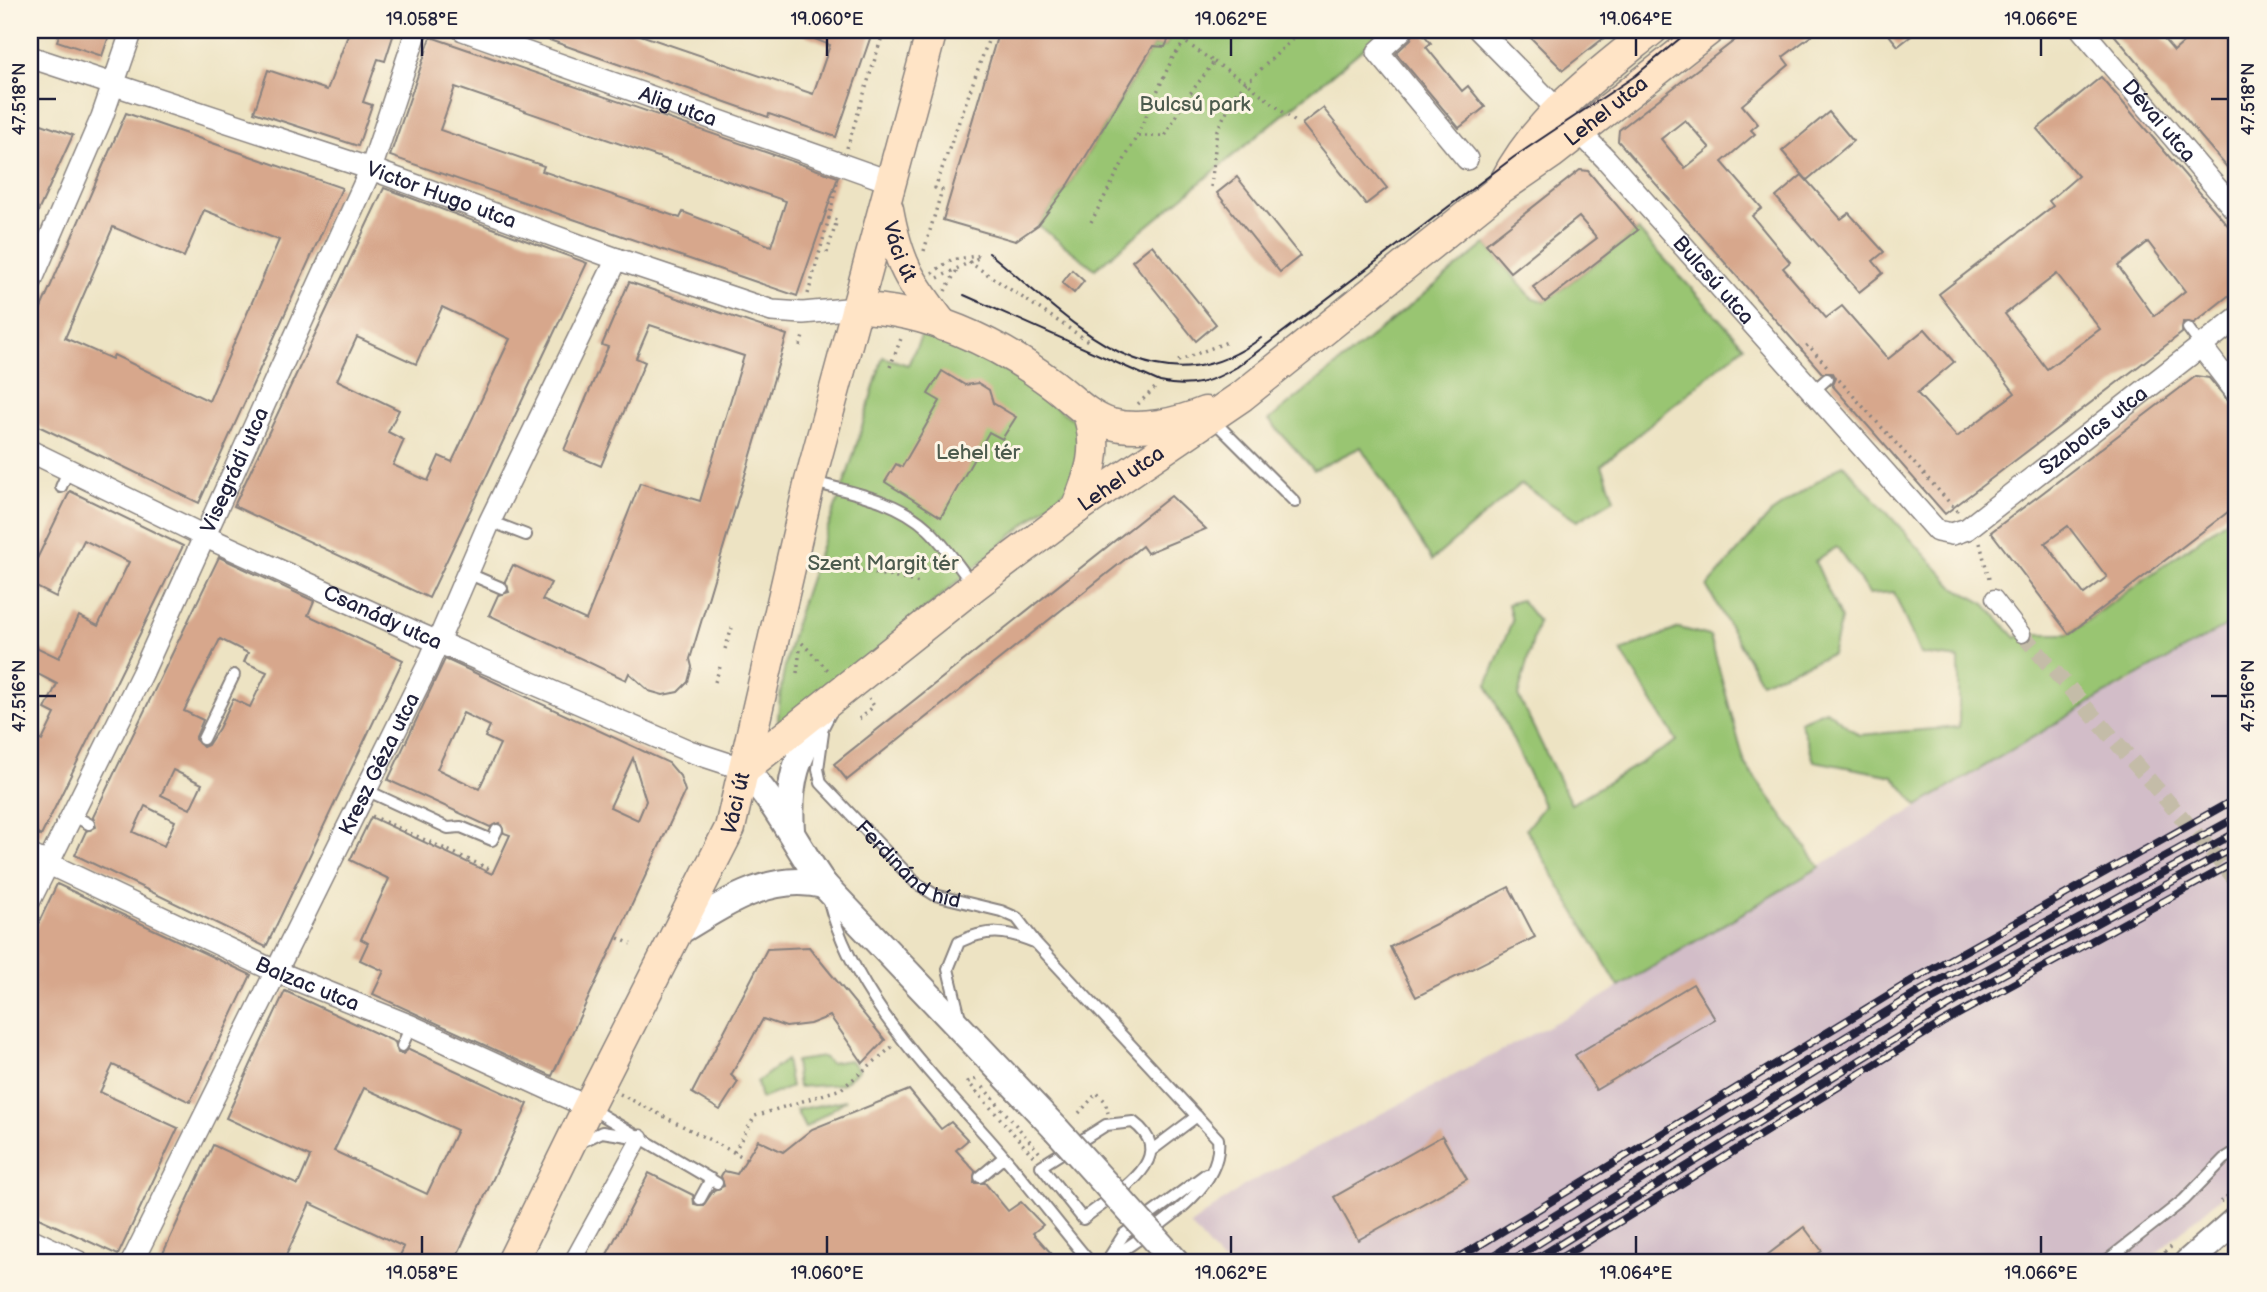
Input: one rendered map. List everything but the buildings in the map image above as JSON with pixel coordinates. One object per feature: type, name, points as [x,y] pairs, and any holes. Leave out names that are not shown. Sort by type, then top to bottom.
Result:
[{"type":"main road","name":"Váci út","points":[[512,1262],[594,1095],[726,839],[810,481],[932,30]]},
{"type":"main road","name":"Lehel utca","points":[[1500,189],[1519,154],[1556,110],[1652,30]]},
{"type":"main road","name":"Lehel utca","points":[[744,769],[974,586],[1076,509],[1212,419],[1500,189],[1709,30]]},
{"type":"main road","name":"Váci út","points":[[889,191],[895,246],[905,271],[943,312]]},
{"type":"main road","name":"Váci út","points":[[857,308],[943,312]]},
{"type":"main road","points":[[943,312],[1024,364],[1088,414],[1111,424],[1168,424],[1242,396]]},
{"type":"main road","points":[[1076,509],[1094,466],[1096,450],[1088,414]]},
{"type":"street","points":[[30,284],[113,86],[132,30]]},
{"type":"street","name":"Visegrádi utca","points":[[30,900],[39,859],[81,820],[371,169],[417,30]]},
{"type":"street","name":"Alig utca","points":[[463,30],[841,167],[889,191]]},
{"type":"street","points":[[1402,30],[1378,52],[1466,159]]},
{"type":"street","name":"Bulcsú utca","points":[[1479,30],[1606,159],[1787,364],[1819,386],[1931,527],[1944,533]]},
{"type":"street","name":"Dévai utca","points":[[2082,30],[2237,212]]},
{"type":"street","name":"Victor Hugo utca","points":[[30,57],[371,169],[617,259],[772,311],[803,313],[857,308]]},
{"type":"street","name":"Kresz Géza utca","points":[[132,1262],[362,800],[439,640],[491,521],[617,259]]},
{"type":"street","name":"Szabolcs utca","points":[[1944,533],[1960,533],[2237,318]]},
{"type":"street","points":[[2201,346],[2237,393]]},
{"type":"street","name":"Csanády utca","points":[[30,451],[65,478],[206,537],[689,751],[744,769]]},
{"type":"street","points":[[1994,598],[2022,634]]},
{"type":"street","name":"Ferdinánd híd","points":[[792,832],[789,795],[792,777],[834,699]]},
{"type":"street","name":"Ferdinánd híd","points":[[744,769],[771,800],[824,885],[1056,1129],[1176,1262]]},
{"type":"street","name":"Balzac utca","points":[[39,859],[407,1036],[449,1037],[594,1095]]},
{"type":"street","points":[[678,932],[766,885],[798,881],[824,885]]},
{"type":"street","points":[[572,1262],[640,1138]]},
{"type":"street","points":[[2188,1262],[2237,1219]]},
{"type":"street","points":[[30,1238],[79,1262]]},
{"type":"lane","points":[[2188,328],[2201,346]]},
{"type":"lane","points":[[1212,419],[1295,502]]},
{"type":"lane","points":[[810,481],[881,500],[913,517],[930,530],[974,586]]},
{"type":"lane","points":[[491,521],[526,535]]},
{"type":"lane","points":[[467,573],[502,588]]},
{"type":"lane","points":[[203,739],[234,674]]},
{"type":"lane","name":"Ferdinánd híd","points":[[834,699],[818,757],[821,783],[916,883],[935,895],[1001,911],[1017,919],[1036,943]]},
{"type":"lane","points":[[362,800],[448,828],[469,824],[492,840],[497,830]]},
{"type":"lane","name":"Ferdinánd híd","points":[[824,885],[833,920],[882,1015],[1090,1262]]},
{"type":"lane","name":"Ferdinánd híd","points":[[963,1031],[948,969],[950,957],[959,942],[978,933],[996,931],[1014,933],[1036,943]]},
{"type":"lane","points":[[1036,943],[1217,1139],[1219,1155],[1210,1171],[1124,1234],[1106,1262]]},
{"type":"lane","points":[[594,1095],[640,1138],[714,1181],[701,1199]]},
{"type":"lane","points":[[1152,1150],[1150,1136],[1133,1122],[1106,1125],[1044,1163],[1083,1219],[1143,1171],[1152,1150],[1197,1116]]},
{"type":"lane","points":[[1150,1136],[1175,1130]]},
{"type":"lane","points":[[568,1148],[602,1132],[640,1138]]},
{"type":"lane","points":[[2105,1262],[2184,1200],[2224,1160],[2237,1151]]},
{"type":"lane","points":[[980,1177],[1004,1157]]},
{"type":"path","points":[[803,313],[841,167],[884,30]]},
{"type":"path","points":[[923,253],[942,190],[935,187],[992,30]]},
{"type":"path","points":[[1091,222],[1137,136],[1172,59],[1194,30]]},
{"type":"path","points":[[1211,187],[1217,130],[1236,93],[1302,30]]},
{"type":"path","points":[[1185,42],[1246,82],[1298,124]]},
{"type":"path","points":[[1137,136],[1164,136],[1183,103],[1214,62]]},
{"type":"path","points":[[827,253],[837,220],[829,218]]},
{"type":"path","points":[[927,273],[934,273],[951,260],[983,255],[933,281]]},
{"type":"path","points":[[969,262],[1091,343]]},
{"type":"path","points":[[943,312],[958,268]]},
{"type":"path","points":[[890,367],[904,330]]},
{"type":"path","points":[[1178,361],[1227,342]]},
{"type":"path","points":[[1787,364],[1808,345],[1952,508],[1973,523],[1994,598]]},
{"type":"path","points":[[1129,413],[1156,387]]},
{"type":"path","points":[[826,571],[864,571],[919,583]]},
{"type":"path","points":[[725,649],[732,628]]},
{"type":"path","points":[[802,643],[828,667],[834,699]]},
{"type":"path","points":[[797,673],[800,649]]},
{"type":"path","points":[[715,682],[720,667]]},
{"type":"path","points":[[859,719],[874,706]]},
{"type":"path","points":[[362,800],[494,871]]},
{"type":"path","points":[[618,938],[631,944]]},
{"type":"path","points":[[734,1152],[755,1116],[841,1089],[893,1046]]},
{"type":"path","points":[[975,1077],[1044,1163],[968,1082],[975,1077]]},
{"type":"path","points":[[1079,1114],[1097,1093],[1108,1109],[1106,1125]]},
{"type":"path","points":[[594,1095],[747,1159]]},
{"type":"path","points":[[802,1262],[808,1256],[810,1262]]},
{"type":"shaded area","points":[[2237,607],[2237,1182],[2147,1262],[1222,1262],[1190,1225],[1245,1185],[1592,1003],[2100,697],[2129,683]]},
{"type":"green space","name":"Bulcsú park","points":[[1173,30],[1386,30],[1095,269],[1038,225],[1069,184],[1153,46],[1165,47]]},
{"type":"green space","points":[[1638,230],[1744,346],[1602,465],[1614,499],[1577,521],[1521,484],[1432,560],[1361,447],[1314,470],[1269,420],[1486,244],[1533,299],[1545,302]]},
{"type":"green space","points":[[922,334],[995,364],[1081,425],[1080,478],[784,729],[778,728],[780,698],[792,635],[850,466],[883,357],[908,365]]},
{"type":"green space","points":[[1843,464],[1954,587],[1985,604],[2016,638],[2022,634],[2069,634],[2237,512],[2237,620],[2100,697],[1918,806],[1893,776],[1814,761],[1800,721],[1826,710],[1859,735],[1959,727],[1959,659],[1920,654],[1894,592],[1869,594],[1837,547],[1815,561],[1841,619],[1832,654],[1761,682],[1707,587],[1770,514]]},
{"type":"green space","points":[[1521,600],[1538,621],[1518,696],[1571,804],[1677,741],[1621,651],[1679,628],[1710,636],[1745,764],[1820,867],[1619,987],[1526,829],[1544,806],[1487,685],[1512,621],[1508,604]]},
{"type":"green space","points":[[823,1057],[830,1063],[850,1060],[859,1070],[842,1084],[798,1087],[795,1061]]},
{"type":"green space","points":[[786,1060],[791,1087],[761,1099],[757,1082]]},
{"type":"green space","points":[[846,1100],[805,1128],[796,1110]]},
{"type":"tunnel","points":[[2022,634],[2237,881]]},
{"type":"tram line","points":[[964,295],[1160,382],[1181,385],[1219,377],[1237,367],[1514,157],[1635,76],[1690,30]]},
{"type":"tram line","points":[[989,253],[1082,330],[1115,350],[1149,363],[1184,368],[1222,360],[1261,338]]},
{"type":"railway","points":[[1452,1262],[1913,980],[2237,798]]},
{"type":"railway","points":[[1485,1262],[1528,1232],[1922,990],[2237,817]]},
{"type":"railway","points":[[1509,1262],[1929,1001],[2237,832]]},
{"type":"railway","points":[[1531,1262],[1971,992],[2237,846]]},
{"type":"railway","points":[[1554,1262],[1942,1023],[2237,861]]},
{"type":"park label","name":"Lehel tér","points":[[978,452]]},
{"type":"park label","name":"Szent Margit tér","points":[[883,563]]}]
